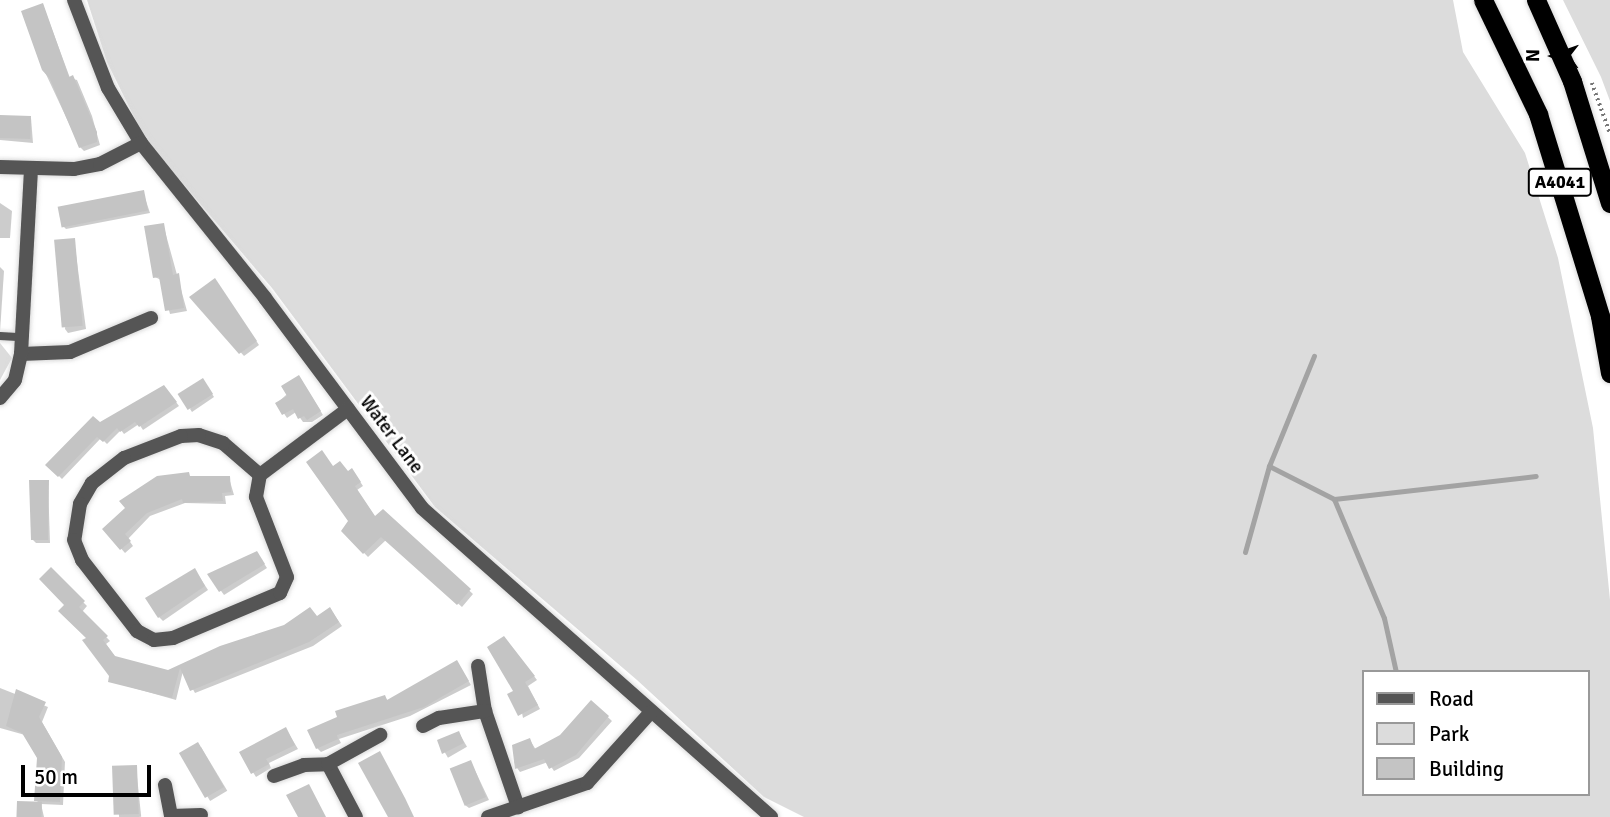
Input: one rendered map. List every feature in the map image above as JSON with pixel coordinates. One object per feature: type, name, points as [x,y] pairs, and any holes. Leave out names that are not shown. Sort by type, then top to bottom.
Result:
[{"type":"highway","name":"A4041","points":[[1483,0],[1509,48],[1545,136],[1600,316],[1610,373]]},
{"type":"highway","name":"A4041","points":[[1536,0],[1572,81],[1610,203]]},
{"type":"street","name":"Water Lane","points":[[74,0],[108,88],[141,143],[422,508],[771,817]]},
{"type":"street","points":[[0,167],[31,169],[100,164],[141,143]]},
{"type":"street","points":[[0,398],[15,380],[21,355],[31,169]]},
{"type":"street","points":[[21,355],[70,352],[151,318]]},
{"type":"street","points":[[260,475],[223,443],[199,435],[181,436],[124,458],[92,484],[80,504],[74,540],[82,560],[137,631],[154,640],[173,638],[280,593],[287,577],[256,497],[260,475],[348,409]]},
{"type":"street","points":[[478,666],[485,711],[518,807]]},
{"type":"street","points":[[423,726],[439,718],[485,711]]},
{"type":"street","points":[[488,817],[587,783],[651,712]]},
{"type":"street","points":[[274,776],[296,766],[328,764],[380,735]]},
{"type":"street","points":[[328,764],[356,817]]},
{"type":"street","points":[[165,785],[171,816],[201,815]]},
{"type":"lane","points":[[0,336],[22,337]]},
{"type":"green space","points":[[87,0],[1453,0],[1463,52],[1525,153],[1558,258],[1593,428],[1610,600],[1610,817],[804,817],[764,797],[637,680],[435,507],[272,288],[145,139],[107,62]]},
{"type":"green space","points":[[1563,0],[1610,0],[1610,101],[1601,77]]},
{"type":"green space","points":[[0,343],[12,358],[0,380]]},
{"type":"building","points":[[43,3],[69,77],[73,75],[97,132],[97,142],[79,148],[50,79],[42,70],[21,11]]},
{"type":"building","points":[[0,115],[31,116],[30,139],[0,138]]},
{"type":"building","points":[[144,190],[148,211],[62,227],[58,207]]},
{"type":"building","points":[[164,223],[173,275],[179,273],[184,308],[165,311],[159,277],[153,278],[144,226]]},
{"type":"building","points":[[75,238],[83,326],[62,327],[54,240]]},
{"type":"building","points":[[215,278],[257,341],[239,354],[189,297]]},
{"type":"building","points":[[299,375],[321,411],[307,420],[304,416],[298,419],[293,409],[282,415],[275,403],[287,396],[281,386]]},
{"type":"building","points":[[203,378],[213,394],[188,410],[178,394]]},
{"type":"building","points":[[164,385],[177,402],[139,427],[135,422],[120,432],[117,428],[103,442],[97,437],[58,477],[45,465],[93,416],[100,422]]},
{"type":"building","points":[[322,450],[333,466],[340,461],[348,471],[352,468],[361,482],[355,486],[375,516],[383,509],[471,589],[457,605],[381,537],[363,554],[341,531],[348,521],[306,462]]},
{"type":"building","points":[[189,472],[190,476],[230,476],[231,492],[222,493],[223,501],[183,503],[182,499],[147,513],[125,534],[131,541],[120,550],[102,529],[125,508],[119,501],[157,476]]},
{"type":"building","points":[[29,480],[49,480],[48,540],[31,540]]},
{"type":"building","points":[[257,551],[265,564],[219,592],[207,574]]},
{"type":"building","points":[[51,567],[85,601],[79,607],[108,636],[103,640],[115,656],[168,670],[220,646],[284,625],[310,607],[317,616],[330,607],[339,622],[309,642],[190,691],[180,668],[172,698],[108,682],[109,676],[82,640],[86,638],[58,611],[64,605],[39,579]]},
{"type":"building","points":[[195,568],[205,586],[158,618],[145,598]]},
{"type":"building","points":[[504,636],[535,676],[525,682],[538,705],[518,716],[507,694],[513,691],[487,647]]},
{"type":"building","points":[[457,660],[469,681],[424,707],[337,735],[338,739],[316,749],[307,730],[337,717],[335,711],[385,695],[387,700]]},
{"type":"building","points":[[16,689],[46,702],[39,717],[62,757],[60,802],[34,801],[37,758],[22,733],[6,726]]},
{"type":"building","points":[[591,700],[609,716],[576,755],[549,769],[544,759],[515,769],[512,745],[530,738],[534,749],[560,735]]},
{"type":"building","points":[[286,727],[295,745],[266,759],[269,764],[251,774],[239,752]]},
{"type":"building","points":[[459,731],[464,743],[442,754],[437,740]]},
{"type":"building","points":[[198,742],[224,787],[205,798],[179,753]]},
{"type":"building","points":[[380,751],[414,817],[388,817],[358,763]]},
{"type":"building","points":[[471,760],[486,797],[465,806],[450,769]]},
{"type":"building","points":[[137,765],[139,814],[114,815],[112,766]]},
{"type":"building","points":[[309,784],[326,817],[298,817],[286,795]]},
{"type":"building","points":[[17,801],[42,802],[41,817],[16,817]]},
{"type":"waterway","points":[[1245,552],[1269,466],[1314,356]]},
{"type":"waterway","points":[[1269,466],[1334,499],[1536,476]]},
{"type":"waterway","points":[[1334,499],[1384,618],[1396,670]]}]
